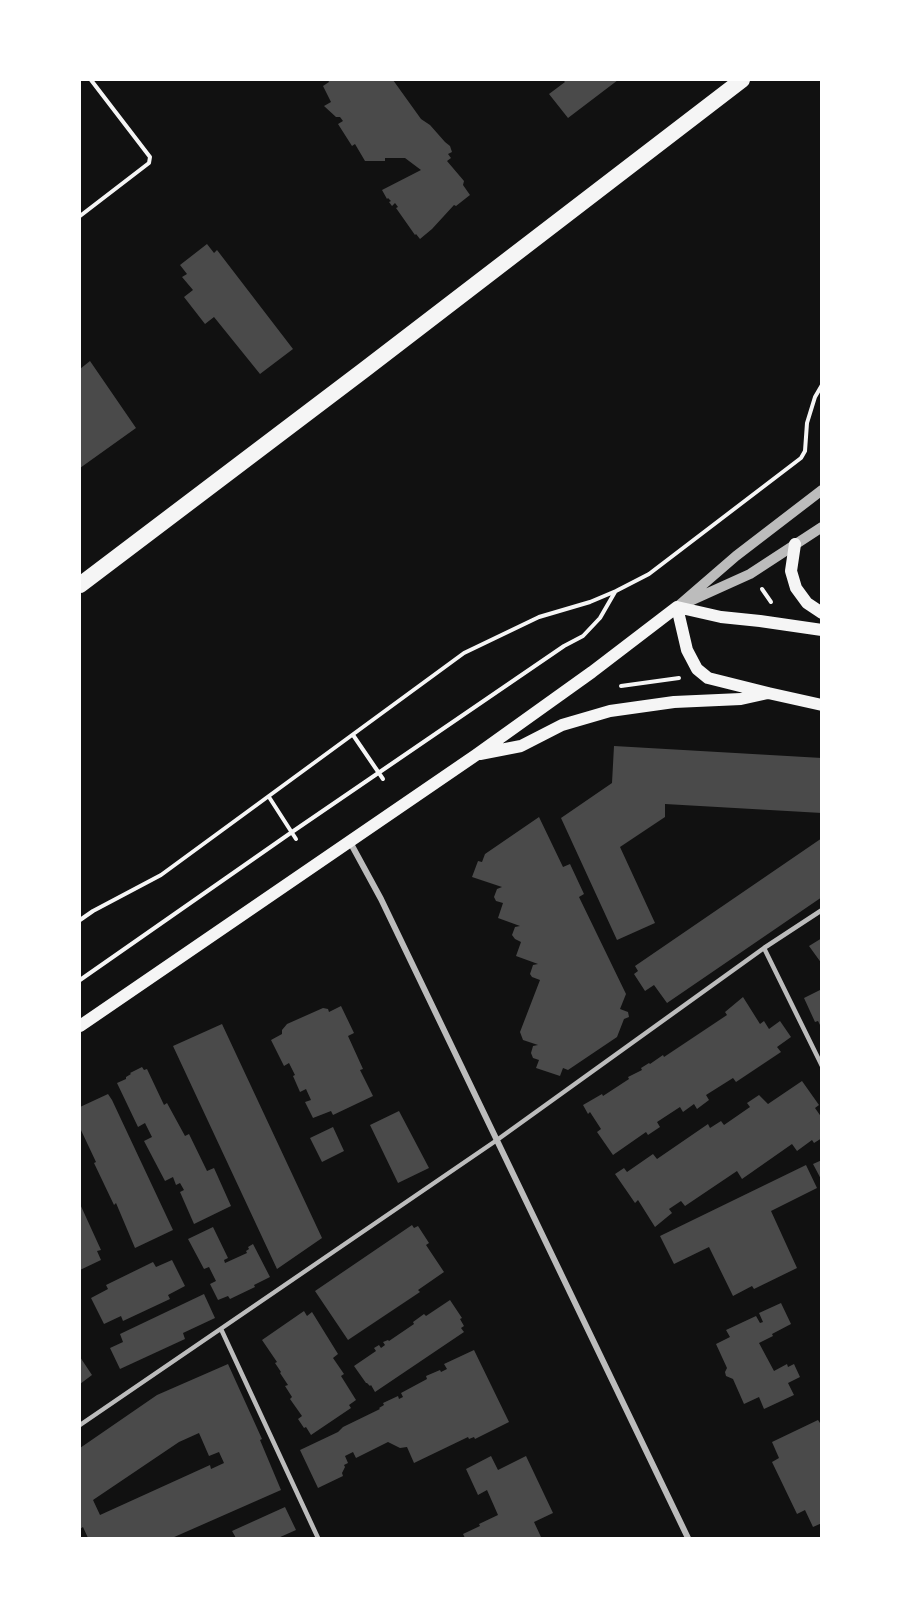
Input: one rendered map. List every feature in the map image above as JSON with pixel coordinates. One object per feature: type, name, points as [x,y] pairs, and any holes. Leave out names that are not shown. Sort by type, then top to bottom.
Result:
[{"type":"highway","points":[[80,585],[742,80]]},
{"type":"main road","points":[[795,544],[791,571],[796,588],[807,603],[822,613]]},
{"type":"main road","points":[[677,607],[721,617],[822,630]]},
{"type":"main road","points":[[677,607],[687,650],[697,669],[708,678],[822,705]]},
{"type":"main road","points":[[80,1026],[476,755],[592,672],[677,607]]},
{"type":"main road","points":[[476,755],[521,746],[562,725],[610,711],[674,702],[741,699],[768,693]]},
{"type":"street","points":[[677,607],[736,556],[822,490]]},
{"type":"street","points":[[677,607],[750,574],[822,527]]},
{"type":"street","points":[[350,842],[381,899],[688,1539]]},
{"type":"lane","points":[[80,1425],[497,1140],[764,948],[822,910]]},
{"type":"lane","points":[[764,948],[822,1066]]},
{"type":"lane","points":[[221,1329],[318,1539]]},
{"type":"path","points":[[80,216],[149,163],[150,157],[91,80]]},
{"type":"path","points":[[80,920],[93,910],[161,875],[464,653],[539,617],[590,602],[649,574],[801,458],[805,451],[807,423],[815,397],[822,385]]},
{"type":"path","points":[[758,583],[774,606]]},
{"type":"path","points":[[80,980],[379,772],[564,646],[583,636],[600,618],[616,591]]},
{"type":"path","points":[[615,677],[621,686],[623,696]]},
{"type":"path","points":[[621,686],[683,677]]},
{"type":"path","points":[[353,735],[383,779]]},
{"type":"path","points":[[269,796],[296,839]]},
{"type":"building","points":[[328,80],[393,80],[421,119],[450,146],[452,152],[448,154],[451,158],[447,161],[464,181],[463,185],[470,195],[456,206],[454,205],[420,239],[396,208],[398,207],[395,203],[392,206],[389,202],[391,201],[387,199],[382,190],[421,170],[405,158],[365,161],[355,144],[352,146],[338,124],[343,121],[324,106],[331,102],[323,86],[329,82]]},
{"type":"building","points":[[563,80],[618,80],[568,118],[549,94],[565,82]]},
{"type":"building","points":[[207,244],[214,253],[217,250],[293,349],[260,374],[214,317],[205,324],[184,297],[193,290],[182,277],[187,274],[180,265]]},
{"type":"building","points":[[90,361],[136,428],[80,468],[80,369]]},
{"type":"building","points":[[614,746],[822,758],[822,813],[665,804],[665,817],[620,847],[655,923],[617,940],[561,818],[612,783]]},
{"type":"building","points":[[539,817],[563,867],[570,864],[584,894],[579,897],[626,994],[620,1009],[628,1012],[629,1017],[624,1019],[617,1037],[568,1070],[563,1068],[560,1076],[536,1068],[539,1060],[533,1058],[531,1053],[533,1046],[538,1045],[523,1040],[520,1032],[540,980],[530,974],[533,965],[538,964],[516,956],[521,942],[512,935],[515,927],[520,926],[498,918],[503,903],[496,901],[494,897],[497,889],[502,887],[472,877],[478,861],[482,862],[485,854]]},
{"type":"building","points":[[822,838],[822,897],[667,1003],[654,985],[645,991],[634,974],[638,971],[635,966]]},
{"type":"building","points":[[822,938],[822,964],[809,946]]},
{"type":"building","points":[[822,989],[822,1029],[818,1021],[815,1022],[804,998]]},
{"type":"building","points":[[743,997],[760,1024],[764,1021],[769,1029],[780,1021],[791,1037],[777,1047],[781,1052],[736,1082],[733,1078],[706,1095],[709,1100],[697,1109],[694,1104],[683,1112],[680,1107],[657,1122],[660,1127],[648,1135],[646,1132],[613,1155],[597,1132],[601,1129],[583,1105],[602,1094],[603,1096],[629,1079],[628,1077],[642,1070],[641,1068],[663,1055],[664,1057],[727,1015],[725,1012]]},
{"type":"building","points":[[341,1006],[354,1033],[348,1036],[363,1069],[360,1070],[373,1096],[333,1115],[331,1111],[313,1118],[305,1102],[311,1100],[306,1089],[300,1092],[289,1063],[284,1066],[271,1040],[282,1034],[287,1024],[323,1008],[328,1009],[329,1012]]},
{"type":"building","points":[[222,1024],[322,1238],[277,1269],[173,1046]]},
{"type":"building","points":[[142,1067],[144,1070],[147,1069],[164,1105],[167,1103],[185,1136],[189,1134],[207,1171],[214,1168],[231,1206],[194,1224],[180,1192],[184,1190],[180,1183],[176,1185],[173,1177],[165,1181],[144,1141],[152,1137],[145,1123],[138,1127],[117,1083]]},
{"type":"building","points":[[802,1081],[819,1105],[815,1108],[822,1118],[822,1138],[814,1143],[812,1140],[797,1151],[792,1144],[742,1179],[737,1171],[685,1206],[681,1201],[669,1209],[672,1213],[655,1227],[638,1200],[635,1203],[615,1174],[624,1168],[627,1172],[653,1154],[657,1159],[708,1124],[710,1128],[721,1121],[724,1125],[750,1107],[747,1103],[759,1095],[768,1104]]},
{"type":"building","points":[[108,1094],[173,1230],[135,1248],[116,1203],[114,1205],[94,1163],[96,1162],[80,1128],[80,1107]]},
{"type":"building","points":[[399,1111],[429,1168],[398,1183],[370,1125]]},
{"type":"building","points":[[333,1127],[344,1151],[322,1162],[310,1138]]},
{"type":"building","points":[[822,1160],[822,1181],[813,1164]]},
{"type":"building","points":[[806,1165],[817,1188],[771,1211],[797,1268],[754,1289],[752,1286],[733,1296],[709,1247],[674,1264],[660,1236]]},
{"type":"building","points":[[80,1204],[101,1250],[97,1251],[101,1260],[80,1270]]},
{"type":"building","points":[[412,1225],[414,1228],[418,1226],[429,1243],[426,1245],[444,1272],[418,1290],[420,1292],[348,1340],[315,1291]]},
{"type":"building","points":[[213,1227],[228,1258],[224,1260],[225,1263],[247,1253],[248,1247],[253,1244],[270,1277],[230,1299],[228,1296],[218,1300],[210,1284],[216,1281],[209,1267],[204,1269],[188,1239]]},
{"type":"building","points":[[172,1260],[185,1286],[168,1295],[170,1299],[123,1321],[121,1316],[104,1324],[91,1298],[108,1289],[106,1285],[153,1262],[156,1267]]},
{"type":"building","points":[[204,1294],[215,1318],[183,1333],[185,1339],[120,1369],[110,1348],[123,1342],[120,1334]]},
{"type":"building","points":[[450,1300],[462,1318],[460,1319],[464,1326],[461,1328],[464,1332],[375,1392],[354,1366],[376,1351],[374,1348],[379,1345],[381,1348],[385,1345],[383,1342],[389,1341],[414,1324],[413,1322],[424,1314],[426,1316]]},
{"type":"building","points":[[781,1303],[791,1324],[759,1343],[774,1371],[787,1364],[788,1367],[794,1364],[800,1377],[788,1383],[794,1395],[764,1409],[759,1397],[744,1404],[733,1379],[726,1376],[727,1368],[716,1344],[730,1337],[726,1330],[756,1316],[760,1323],[763,1322],[759,1313]]},
{"type":"building","points":[[304,1311],[307,1316],[312,1312],[338,1354],[333,1358],[344,1374],[341,1376],[356,1400],[349,1405],[351,1408],[311,1435],[298,1419],[302,1416],[290,1399],[292,1397],[285,1386],[288,1385],[275,1363],[277,1362],[262,1340]]},
{"type":"building","points":[[474,1350],[509,1422],[475,1439],[468,1437],[414,1463],[407,1447],[400,1448],[388,1442],[356,1458],[353,1452],[345,1456],[348,1463],[344,1465],[343,1476],[318,1488],[300,1450],[380,1409],[383,1403],[398,1396],[399,1399],[403,1397],[401,1393],[427,1379],[426,1376],[447,1369],[444,1364]]},
{"type":"building","points":[[80,1357],[92,1375],[80,1384]]},
{"type":"building","points":[[228,1364],[262,1439],[260,1440],[281,1490],[172,1538],[88,1538],[83,1527],[80,1529],[80,1448],[157,1395]],"holes":[[[199,1433],[209,1456],[219,1452],[224,1463],[211,1469],[210,1465],[100,1515],[93,1500],[179,1442]]]},
{"type":"building","points":[[818,1420],[822,1426],[822,1523],[813,1527],[805,1510],[797,1514],[772,1462],[779,1458],[772,1442]]},
{"type":"building","points":[[491,1456],[498,1470],[526,1456],[553,1513],[534,1522],[541,1537],[465,1538],[463,1534],[498,1515],[487,1490],[478,1495],[466,1469]]},
{"type":"building","points":[[285,1507],[296,1530],[278,1538],[236,1538],[232,1531]]}]
